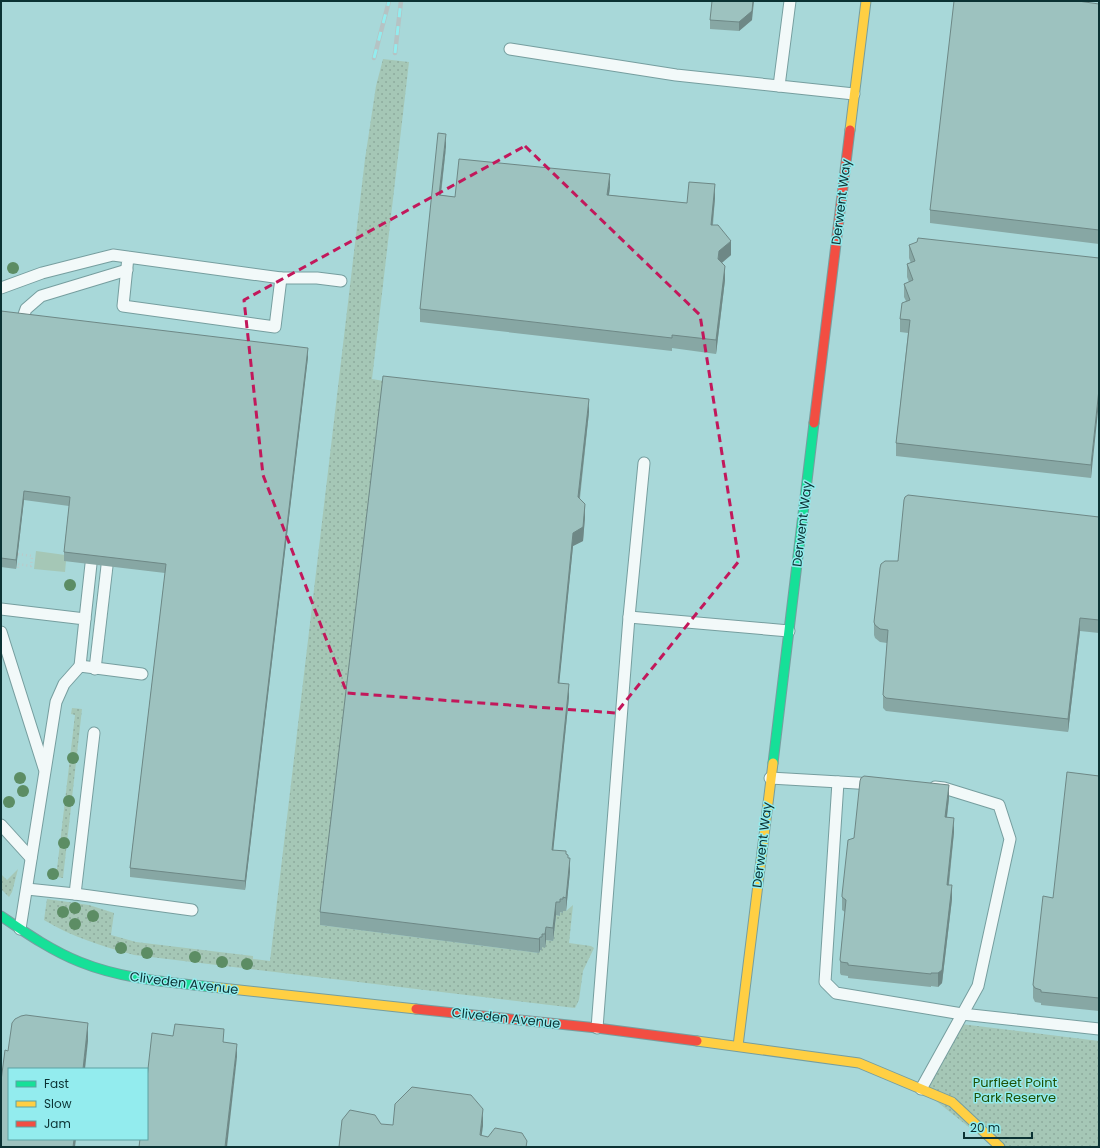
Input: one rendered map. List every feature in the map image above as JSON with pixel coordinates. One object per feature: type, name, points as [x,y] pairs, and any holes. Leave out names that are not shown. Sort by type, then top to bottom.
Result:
[{"type":"street","name":"Derwent Way","points":[[738,1046],[866,1]]},
{"type":"street","name":"Cliveden Avenue","points":[[1,916],[59,953],[92,967],[122,975],[150,980],[597,1028],[858,1063],[952,1102],[1000,1147]]},
{"type":"lane","points":[[779,86],[790,1]]},
{"type":"lane","points":[[510,49],[676,75],[854,94]]},
{"type":"lane","points":[[1,288],[42,273],[113,254],[280,278],[317,278],[341,281]]},
{"type":"lane","points":[[128,257],[123,306],[275,327],[280,278]]},
{"type":"lane","points":[[21,323],[26,308],[41,296],[127,270]]},
{"type":"lane","points":[[597,1028],[604,957],[629,617],[644,463]]},
{"type":"lane","points":[[20,929],[56,702],[64,684],[80,666],[91,564]]},
{"type":"lane","points":[[95,668],[107,566]]},
{"type":"lane","points":[[1,608],[85,619]]},
{"type":"lane","points":[[629,617],[789,631]]},
{"type":"lane","points":[[1,632],[45,770]]},
{"type":"lane","points":[[80,666],[142,674]]},
{"type":"lane","points":[[75,894],[94,733]]},
{"type":"lane","points":[[770,778],[884,784]]},
{"type":"lane","points":[[838,782],[825,982],[836,993],[962,1014],[1099,1029]]},
{"type":"lane","points":[[921,1089],[978,986],[1010,839],[998,806],[944,788],[922,786]]},
{"type":"lane","points":[[1,825],[31,858]]},
{"type":"lane","points":[[26,889],[192,910]]},
{"type":"path","points":[[18,554],[32,556],[31,566],[18,564],[18,569]]},
{"type":"highlighted area","points":[[525,146],[700,315],[739,561],[616,713],[347,693],[263,475],[244,300]]},
{"type":"green space","points":[[383,59],[409,62],[372,379],[384,381],[320,925],[539,953],[540,950],[542,950],[542,947],[545,947],[546,940],[553,941],[556,915],[560,916],[560,912],[563,913],[563,911],[566,911],[573,905],[569,943],[591,946],[594,948],[583,971],[579,1000],[575,1008],[134,955],[76,936],[44,920],[47,899],[89,905],[114,913],[111,935],[136,942],[253,956],[253,959],[270,961],[365,159],[376,86]]},
{"type":"green space","points":[[36,551],[65,555],[65,572],[34,569]]},
{"type":"green space","points":[[72,708],[82,709],[63,878],[50,876],[50,870],[57,869],[75,715],[71,714]]},
{"type":"green space","points":[[18,869],[12,892],[9,897],[1,889],[1,874],[7,880]]},
{"type":"green space","name":"Purfleet Point Park Reserve","points":[[961,1024],[1099,1041],[1099,1147],[994,1147],[921,1089]]},
{"type":"building","points":[[712,1],[753,1],[752,11],[739,22],[710,20]]},
{"type":"building","points":[[954,1],[1078,1],[1099,4],[1099,230],[930,210]]},
{"type":"building","points":[[438,133],[446,134],[439,195],[455,197],[459,159],[610,174],[607,195],[687,203],[689,182],[715,184],[711,225],[718,225],[731,241],[719,251],[718,259],[725,266],[716,340],[672,335],[672,338],[420,309]]},
{"type":"building","points":[[918,238],[1099,258],[1099,389],[1091,465],[896,443],[910,320],[900,319],[902,303],[910,300],[904,284],[913,280],[907,264],[915,261],[909,245],[917,242]]},
{"type":"building","points":[[1,311],[308,348],[245,881],[130,868],[166,564],[64,552],[70,497],[24,491],[16,560],[1,558]]},
{"type":"building","points":[[383,376],[589,399],[578,497],[585,504],[583,527],[573,533],[558,683],[569,684],[552,850],[566,851],[568,858],[570,858],[566,898],[563,897],[563,899],[560,899],[560,902],[556,902],[553,928],[546,927],[545,934],[542,934],[542,937],[539,939],[320,912]]},
{"type":"building","points":[[908,495],[1099,517],[1099,620],[1080,618],[1068,719],[886,698],[883,695],[888,630],[880,629],[874,622],[880,568],[881,564],[885,561],[898,561],[904,500]]},
{"type":"building","points":[[1067,772],[1099,776],[1099,998],[1041,992],[1041,990],[1035,988],[1033,985],[1043,896],[1053,898]]},
{"type":"building","points":[[864,776],[949,785],[945,817],[954,818],[947,885],[952,885],[942,970],[938,973],[931,974],[848,965],[848,963],[841,962],[840,960],[846,900],[842,897],[842,895],[848,840],[854,838],[860,781]]},
{"type":"building","points":[[26,1015],[88,1023],[83,1068],[8,1068],[8,1140],[74,1140],[73,1147],[1,1147],[1,1081],[5,1050],[8,1051],[12,1023],[15,1019]]},
{"type":"building","points":[[175,1024],[224,1029],[223,1042],[237,1044],[225,1147],[139,1147],[140,1140],[148,1140],[148,1069],[152,1033],[173,1036]]},
{"type":"building","points":[[412,1087],[471,1095],[483,1109],[480,1135],[488,1137],[495,1128],[522,1133],[527,1141],[526,1147],[339,1147],[342,1120],[350,1110],[375,1115],[381,1124],[393,1125],[395,1104]]},
{"type":"railway","points":[[374,58],[389,1]]},
{"type":"railway","points":[[395,53],[401,1]]},
{"type":"traffic: fast","points":[[773,763],[814,423]]},
{"type":"traffic: fast","points":[[1,916],[49,947],[70,958],[96,968],[145,979],[212,987]]},
{"type":"traffic: slow","points":[[850,130],[866,1]]},
{"type":"traffic: slow","points":[[738,1046],[773,763]]},
{"type":"traffic: slow","points":[[212,987],[416,1009]]},
{"type":"traffic: slow","points":[[697,1041],[859,1063],[952,1102],[1000,1147]]},
{"type":"traffic: jam","points":[[814,423],[850,130]]},
{"type":"traffic: jam","points":[[416,1009],[597,1028],[697,1041]]}]
